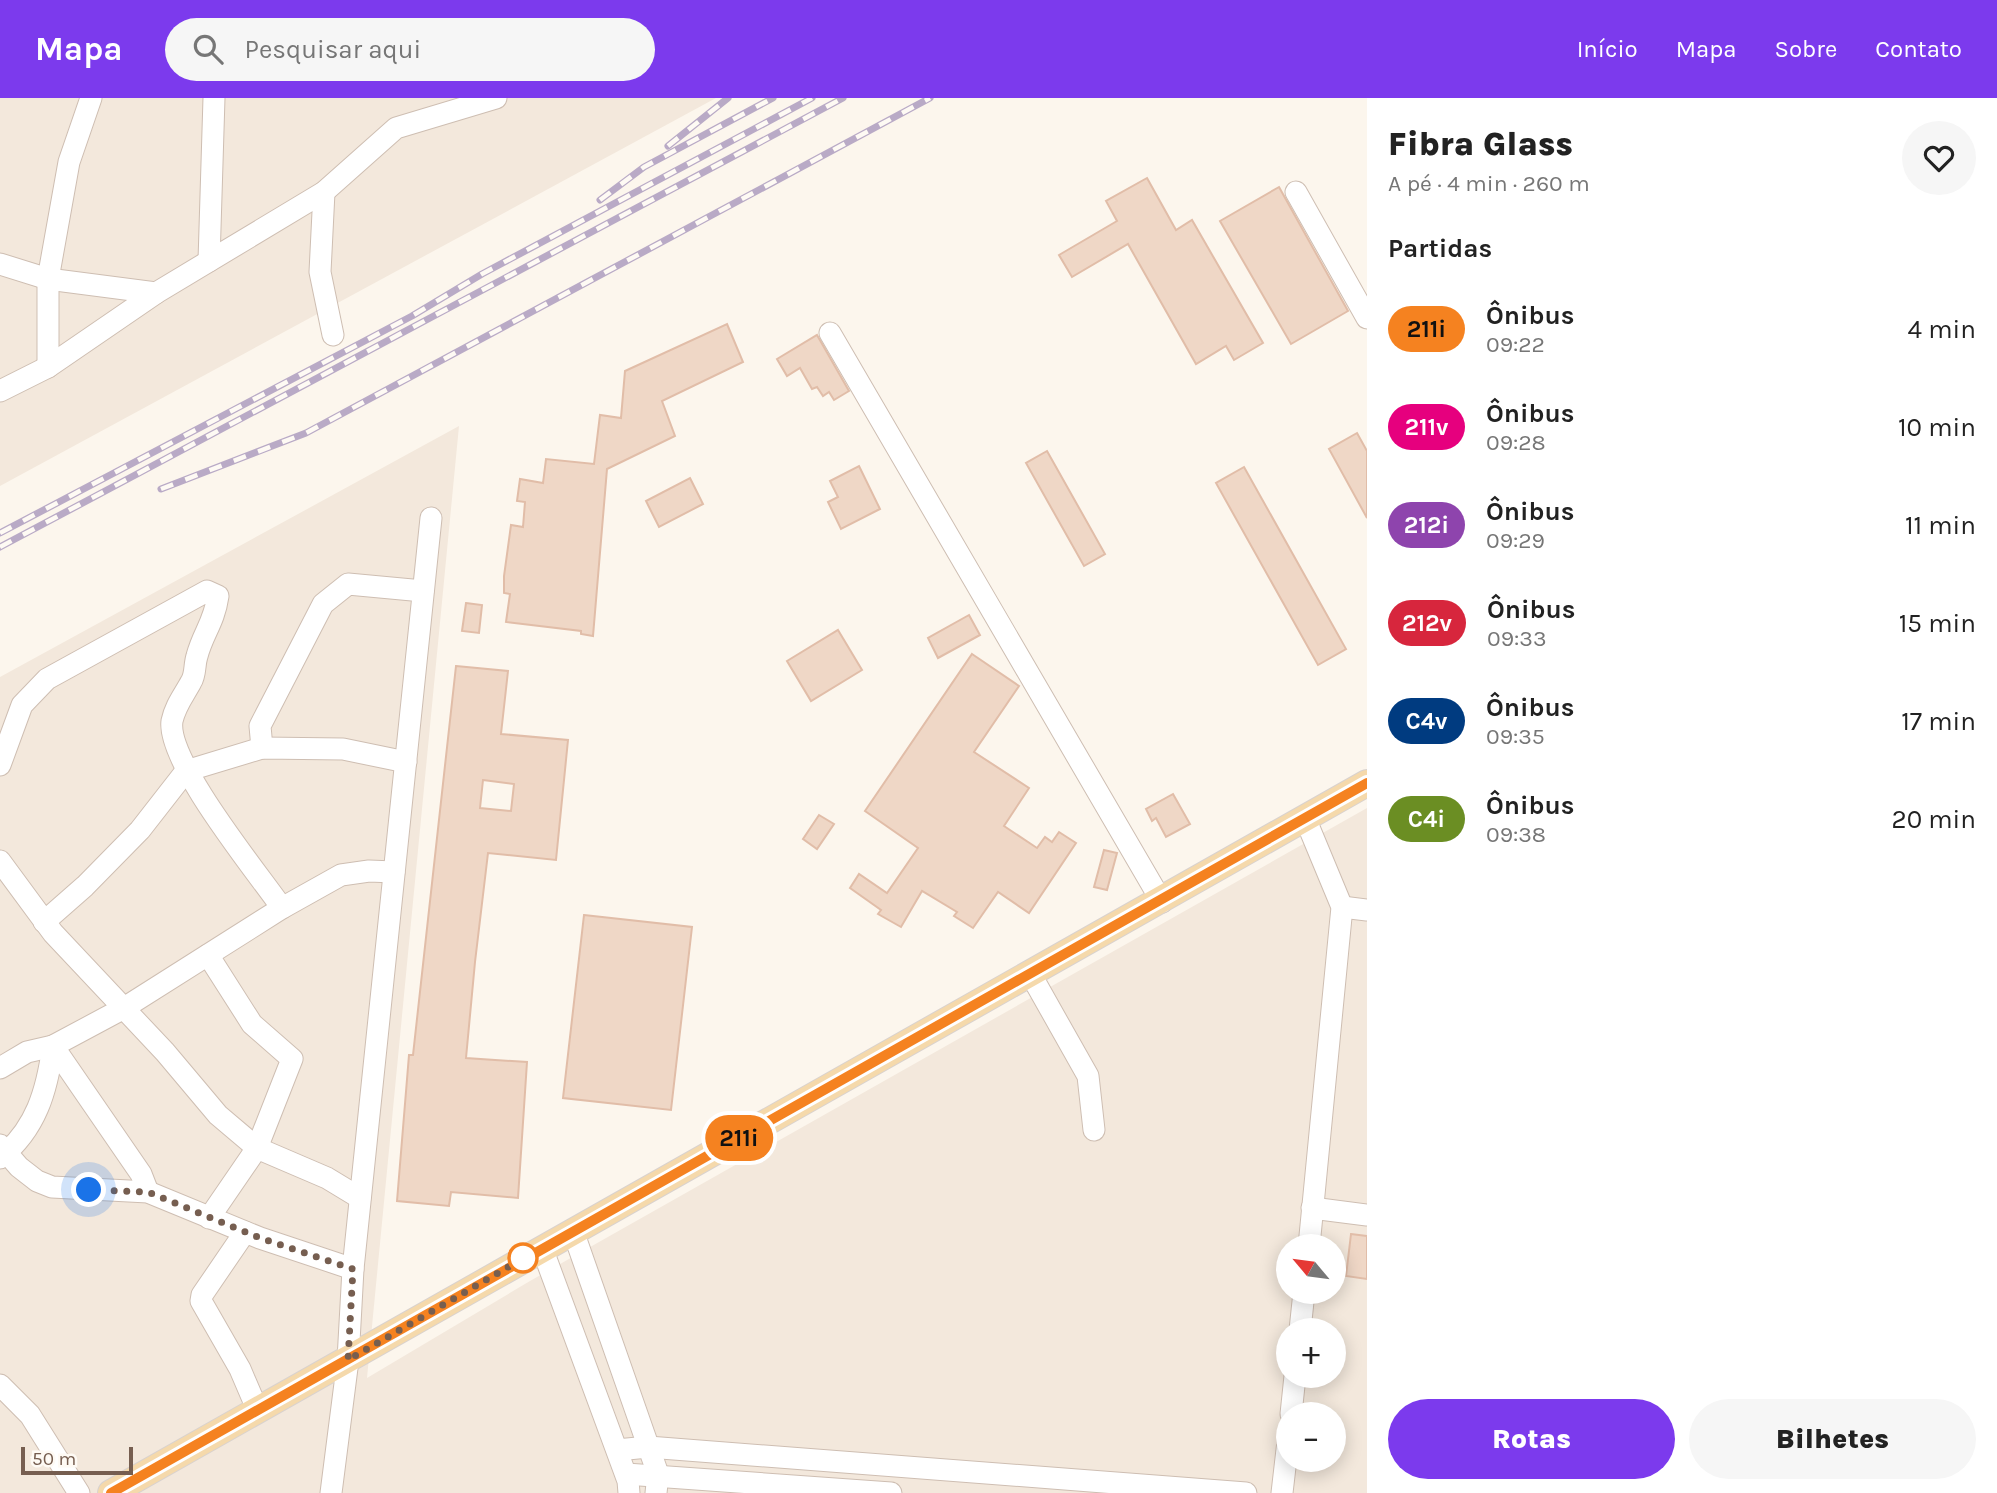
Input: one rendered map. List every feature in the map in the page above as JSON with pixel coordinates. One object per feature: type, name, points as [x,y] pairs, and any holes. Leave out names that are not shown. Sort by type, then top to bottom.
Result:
[{"type":"main road","points":[[111,1493],[542,1248],[1162,902],[1367,783]]},
{"type":"street","points":[[48,367],[48,279],[69,162],[91,98]]},
{"type":"street","points":[[209,261],[214,98]]},
{"type":"street","points":[[0,391],[48,367],[156,293],[324,192],[396,128],[496,98]]},
{"type":"street","points":[[324,192],[320,272],[333,335]]},
{"type":"street","points":[[1296,192],[1367,318]]},
{"type":"street","points":[[0,264],[48,279],[156,293]]},
{"type":"street","points":[[830,332],[1162,902]]},
{"type":"street","points":[[331,1493],[348,1360],[353,1269],[431,518]]},
{"type":"street","points":[[261,748],[260,726],[323,604],[348,584],[424,591]]},
{"type":"street","points":[[0,765],[22,705],[47,679],[208,591],[218,596],[215,618],[197,654],[193,678],[180,700],[172,722],[175,744],[186,771],[282,908]]},
{"type":"street","points":[[44,922],[85,887],[140,830],[186,771],[261,748],[343,749],[406,762]]},
{"type":"street","points":[[1305,818],[1342,907],[1309,1234]]},
{"type":"street","points":[[0,861],[44,922],[218,1115],[257,1148],[327,1178],[360,1198]]},
{"type":"street","points":[[0,1068],[27,1052],[53,1046],[124,1008],[282,908],[341,875],[369,871],[394,872]]},
{"type":"street","points":[[1342,907],[1367,910]]},
{"type":"street","points":[[208,955],[252,1024],[291,1056],[257,1148],[209,1218]]},
{"type":"street","points":[[1031,975],[1088,1076],[1094,1130]]},
{"type":"street","points":[[53,1046],[48,1086],[34,1118],[20,1140],[2,1152],[37,1181],[52,1187],[148,1192],[245,1232],[353,1269]]},
{"type":"street","points":[[53,1046],[141,1174],[148,1192]]},
{"type":"street","points":[[1312,1208],[1367,1215]]},
{"type":"street","points":[[573,1231],[648,1447],[657,1483]]},
{"type":"street","points":[[245,1232],[202,1295],[201,1301],[240,1369],[258,1411]]},
{"type":"street","points":[[542,1248],[628,1483],[891,1493]]},
{"type":"street","points":[[0,1385],[30,1415],[79,1493]]},
{"type":"street","points":[[617,1450],[648,1447],[1246,1493]]},
{"type":"street","points":[[1282,1493],[1284,1472]]},
{"type":"shaded area","points":[[0,98],[716,98],[0,486]]},
{"type":"shaded area","points":[[459,426],[367,1378],[530,1281],[1367,808],[1367,1493],[0,1493],[0,677]]},
{"type":"building","points":[[1147,178],[1176,230],[1192,220],[1263,343],[1234,360],[1226,346],[1196,364],[1128,244],[1072,277],[1059,255],[1117,221],[1106,201]]},
{"type":"building","points":[[1279,187],[1348,311],[1291,344],[1220,221]]},
{"type":"building","points":[[727,324],[743,362],[662,401],[675,436],[607,469],[593,636],[581,634],[581,631],[506,622],[510,594],[504,593],[504,576],[511,525],[523,527],[525,502],[517,501],[520,479],[543,483],[546,459],[594,464],[600,415],[621,418],[625,371]]},
{"type":"building","points":[[817,335],[849,391],[834,400],[829,392],[823,396],[817,387],[812,389],[800,368],[787,376],[777,359]]},
{"type":"building","points":[[1357,433],[1367,451],[1367,518],[1329,449]]},
{"type":"building","points":[[1047,451],[1105,554],[1084,566],[1026,463]]},
{"type":"building","points":[[859,466],[880,509],[841,529],[828,502],[838,497],[830,481]]},
{"type":"building","points":[[1244,467],[1346,649],[1318,665],[1216,483]]},
{"type":"building","points":[[690,478],[703,504],[659,527],[646,501]]},
{"type":"building","points":[[466,603],[482,605],[479,633],[462,631]]},
{"type":"building","points":[[969,615],[980,635],[938,658],[928,638]]},
{"type":"building","points":[[838,630],[862,670],[811,701],[787,661]]},
{"type":"building","points":[[972,654],[1019,686],[974,752],[1029,788],[1004,826],[1037,848],[1045,837],[1052,842],[1059,832],[1076,843],[1029,913],[998,892],[973,928],[954,916],[957,912],[922,891],[901,927],[878,914],[881,910],[850,888],[859,874],[887,893],[918,848],[865,811]]},
{"type":"building","points":[[456,666],[508,671],[501,734],[568,740],[556,860],[488,853],[475,962],[466,1058],[527,1062],[518,1198],[451,1192],[449,1206],[397,1201],[409,1055],[413,1055]],"holes":[[[483,780],[514,784],[511,811],[480,808]]]},
{"type":"building","points":[[1173,794],[1190,824],[1166,837],[1156,818],[1152,821],[1146,809]]},
{"type":"building","points":[[819,815],[834,824],[817,849],[803,839]]},
{"type":"building","points":[[1104,850],[1117,853],[1107,890],[1094,887]]},
{"type":"building","points":[[584,915],[692,927],[671,1110],[563,1098]]},
{"type":"building","points":[[1351,1234],[1367,1236],[1367,1279],[1346,1276]]},
{"type":"railway","points":[[668,146],[728,98]]},
{"type":"railway","points":[[600,200],[644,167],[773,98]]},
{"type":"railway","points":[[0,533],[412,316],[482,274],[812,98]]},
{"type":"railway","points":[[0,547],[843,98]]},
{"type":"railway","points":[[161,489],[306,433],[930,98]]},
{"type":"bus line","name":"211i","points":[[111,1493],[529,1255],[1162,902],[1367,783]]},
{"type":"route","points":[[89,1190],[148,1192],[260,1238],[353,1269],[348,1360],[529,1255],[523,1258]]}]
